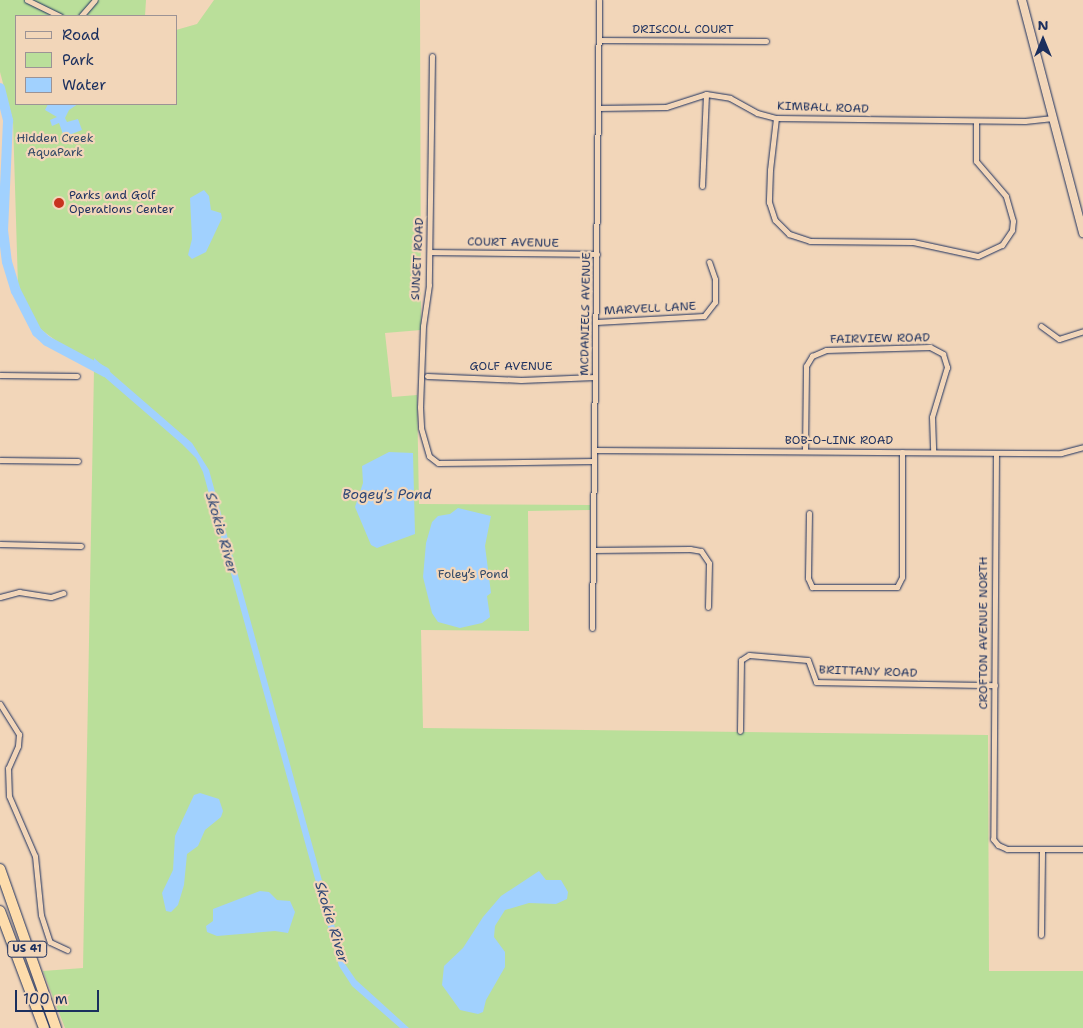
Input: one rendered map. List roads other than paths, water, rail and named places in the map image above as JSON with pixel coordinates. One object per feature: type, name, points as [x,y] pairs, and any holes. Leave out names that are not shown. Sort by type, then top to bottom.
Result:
[{"type":"highway","name":"US 41","points":[[0,869],[56,1028]]},
{"type":"highway","name":"US 41","points":[[0,911],[44,1028]]},
{"type":"main road","points":[[1022,0],[1083,233]]},
{"type":"street","points":[[27,0],[58,15]]},
{"type":"street","points":[[83,15],[88,12],[95,0]]},
{"type":"street","name":"MCDANIELS AVENUE","points":[[592,628],[599,0]]},
{"type":"street","name":"DRISCOLL COURT","points":[[599,40],[766,41]]},
{"type":"street","name":"SUNSET ROAD","points":[[432,56],[430,252],[420,407],[423,437],[432,461],[594,461]]},
{"type":"street","points":[[702,186],[706,94]]},
{"type":"street","name":"KIMBALL ROAD","points":[[598,108],[666,107],[706,94],[730,98],[757,113],[776,118],[976,121],[1053,118]]},
{"type":"street","points":[[776,118],[770,202],[775,220],[789,234],[810,241],[913,242],[978,256],[1002,245],[1012,230],[1014,220],[1006,196],[976,161],[976,121]]},
{"type":"street","name":"COURT AVENUE","points":[[430,252],[597,254]]},
{"type":"street","name":"MARVELL LANE","points":[[596,322],[704,316],[715,302],[715,279],[709,262]]},
{"type":"street","points":[[1041,326],[1059,339],[1083,331]]},
{"type":"street","name":"FAIRVIEW ROAD","points":[[805,451],[806,366],[812,356],[826,350],[930,347],[943,354],[947,367],[931,422],[934,452]]},
{"type":"street","points":[[0,375],[77,376]]},
{"type":"street","name":"GOLF AVENUE","points":[[427,376],[521,380],[595,377]]},
{"type":"street","name":"BOB-O-LINK ROAD","points":[[594,450],[1061,453],[1083,447]]},
{"type":"street","points":[[809,513],[808,578],[812,587],[898,587],[902,577],[902,452]]},
{"type":"street","name":"CROFTON AVENUE NORTH","points":[[996,453],[992,832],[996,843],[1008,849],[1042,849]]},
{"type":"street","points":[[0,460],[78,461]]},
{"type":"street","points":[[0,544],[81,546]]},
{"type":"street","points":[[593,550],[681,548],[700,551],[709,563],[708,607]]},
{"type":"street","points":[[0,597],[19,592],[51,597],[63,593]]},
{"type":"street","name":"BRITTANY ROAD","points":[[740,731],[741,660],[749,655],[808,660],[816,682],[995,685]]},
{"type":"street","points":[[0,704],[19,734],[18,746],[8,768],[9,796],[35,856],[41,915],[50,942],[66,950]]},
{"type":"street","points":[[1041,935],[1042,849],[1083,849]]},
{"type":"water","points":[[48,105],[76,105],[69,110],[65,118],[67,122],[78,119],[82,130],[64,137],[59,123],[52,126],[50,120],[57,117],[45,110]]},
{"type":"water","points":[[204,190],[209,196],[211,210],[221,213],[222,218],[206,252],[192,259],[188,255],[192,239],[190,198]]},
{"type":"water","points":[[94,358],[192,443],[209,470],[345,964],[356,980],[409,1028],[400,1028],[352,986],[339,966],[203,472],[196,458],[182,444],[94,368]]},
{"type":"water","name":"Bogey's Pond","points":[[389,452],[413,453],[415,534],[377,548],[371,545],[355,507],[363,483],[362,466]]},
{"type":"water","name":"Foley’s Pond","points":[[458,508],[491,516],[485,546],[491,593],[487,596],[490,617],[482,623],[460,628],[438,622],[432,613],[423,577],[426,543],[432,522],[438,516],[450,514]]},
{"type":"water","points":[[200,793],[219,799],[223,811],[221,817],[205,830],[198,846],[187,854],[184,885],[178,905],[171,912],[166,911],[162,893],[173,870],[175,836],[194,795]]},
{"type":"water","points":[[539,871],[546,880],[561,880],[568,892],[567,899],[556,904],[529,903],[505,910],[495,926],[494,937],[505,952],[505,967],[486,1000],[483,1012],[478,1014],[460,1010],[442,985],[444,966],[463,948],[483,917],[501,896]]},
{"type":"water","points":[[260,891],[269,892],[277,900],[290,901],[295,912],[288,933],[275,931],[217,936],[207,932],[206,926],[213,921],[213,909]]},
{"type":"waterway","name":"Skokie River","points":[[0,88],[8,121],[3,230],[7,262],[16,291],[37,332],[47,341],[105,372]]},
{"type":"place","name":"Parks and Golf Operations Center","points":[[59,203]]},
{"type":"park label","name":"Hidden Creek AquaPark","points":[[55,146]]}]
